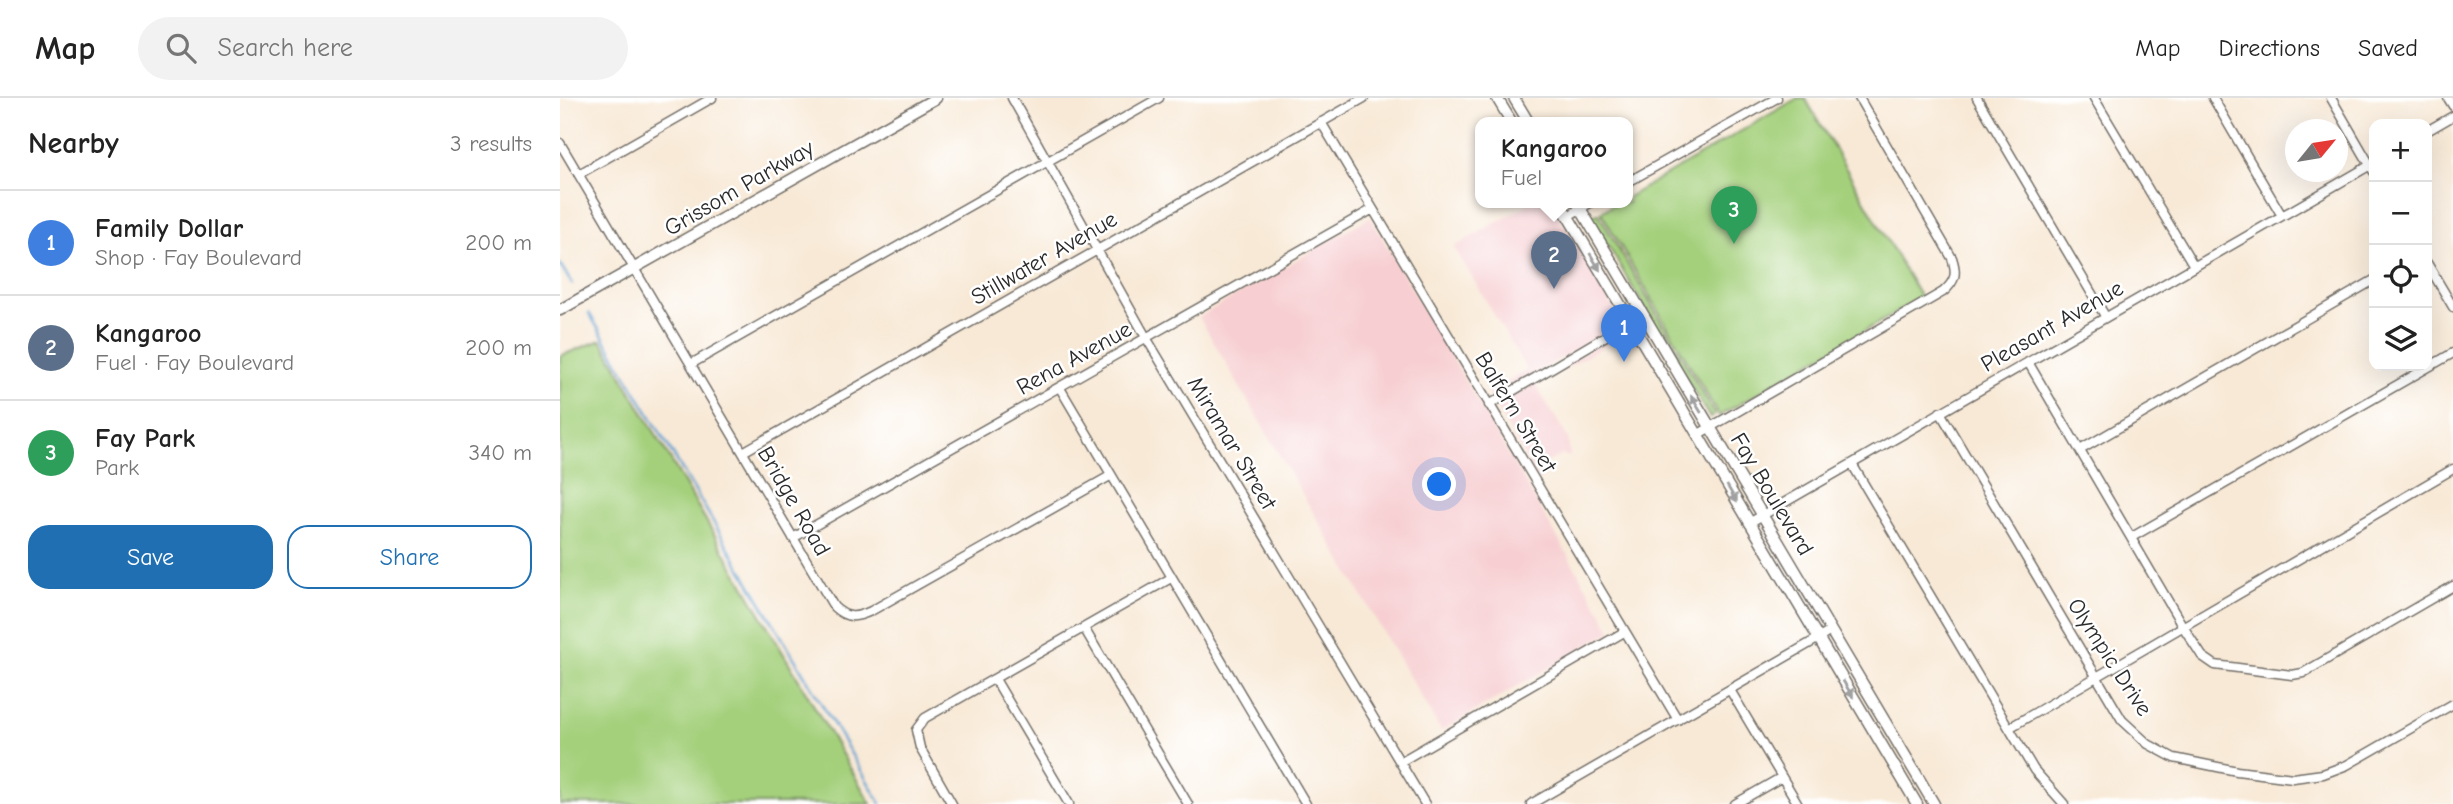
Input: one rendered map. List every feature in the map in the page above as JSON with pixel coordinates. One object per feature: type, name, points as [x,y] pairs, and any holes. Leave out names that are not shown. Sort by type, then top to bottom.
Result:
[{"type":"main road","name":"Grissom Parkway","points":[[560,310],[936,98]]},
{"type":"main road","points":[[1497,98],[1508,117]]},
{"type":"main road","points":[[1514,98],[1525,117]]},
{"type":"main road","name":"Fay Boulevard","points":[[1563,208],[1917,804]]},
{"type":"main road","name":"Fay Boulevard","points":[[1579,208],[1934,804]]},
{"type":"street","points":[[579,174],[712,98]]},
{"type":"street","name":"Miramar Street","points":[[1012,98],[1147,339],[1425,804]]},
{"type":"street","points":[[691,364],[1159,98]]},
{"type":"street","name":"Stillwater Avenue","points":[[743,452],[1364,98]]},
{"type":"street","points":[[1633,179],[1777,98]]},
{"type":"street","points":[[1697,435],[1952,285],[1956,276],[1952,258],[1858,98]]},
{"type":"street","points":[[1977,98],[2105,316]]},
{"type":"street","points":[[2094,98],[2194,266]]},
{"type":"street","points":[[2213,98],[2282,216]]},
{"type":"street","points":[[2331,98],[2369,160]]},
{"type":"street","points":[[2448,98],[2453,106]]},
{"type":"street","points":[[2432,128],[2453,116]]},
{"type":"street","name":"Balfern Street","points":[[1321,122],[1678,720]]},
{"type":"street","name":"Bridge Road","points":[[560,143],[834,607],[842,615],[860,617],[1110,476]]},
{"type":"street","name":"Pleasant Avenue","points":[[1749,523],[2105,316],[2369,169]]},
{"type":"street","points":[[1568,216],[1576,208]]},
{"type":"street","name":"Rena Avenue","points":[[793,538],[1373,209]]},
{"type":"street","points":[[2432,271],[2453,307]]},
{"type":"street","points":[[2080,450],[2369,284]]},
{"type":"street","points":[[1489,405],[1643,314]]},
{"type":"street","points":[[2132,537],[2453,353]]},
{"type":"street","points":[[2028,362],[2182,625],[2202,656],[2215,665],[2292,676],[2303,673],[2453,586]]},
{"type":"street","points":[[1060,388],[1306,804]]},
{"type":"street","name":"Olympic Drive","points":[[1940,412],[2122,720],[2148,744],[2174,758],[2236,771],[2294,778],[2323,774],[2347,765],[2453,704]]},
{"type":"street","points":[[1852,464],[2034,770],[2064,804]]},
{"type":"street","points":[[2009,728],[2453,469]]},
{"type":"street","points":[[952,804],[919,748],[916,730],[925,718],[1171,578]]},
{"type":"street","points":[[1084,628],[1188,804]]},
{"type":"street","points":[[1531,804],[1831,631]]},
{"type":"street","points":[[1400,762],[1625,632]]},
{"type":"street","points":[[995,678],[1069,804]]},
{"type":"street","points":[[1730,690],[1798,804]]},
{"type":"street","points":[[1735,804],[1782,777]]},
{"type":"street","points":[[1908,789],[1921,782]]},
{"type":"shaded area","points":[[1521,208],[1554,208],[1622,322],[1491,399],[1488,394],[1527,370],[1454,247]]},
{"type":"shaded area","points":[[1370,217],[1612,631],[1441,731],[1199,317]]},
{"type":"shaded area","points":[[1626,329],[1628,332],[1536,386],[1568,438],[1570,457],[1563,455],[1545,463],[1546,476],[1539,480],[1495,406]]},
{"type":"green space","points":[[1798,98],[1805,98],[1921,298],[1719,416],[1601,212],[1608,208],[1633,208],[1633,194]]},
{"type":"green space","points":[[1598,213],[1715,415],[1710,418],[1591,217]]},
{"type":"green space","points":[[601,340],[871,804],[560,804],[560,356]]},
{"type":"waterway","points":[[560,264],[572,284]]},
{"type":"waterway","points":[[589,313],[881,804]]},
{"type":"place","name":"Fay Park","points":[[1734,244]]},
{"type":"place","name":"Kangaroo","points":[[1554,289]]},
{"type":"place","name":"Family Dollar","points":[[1624,362]]}]
